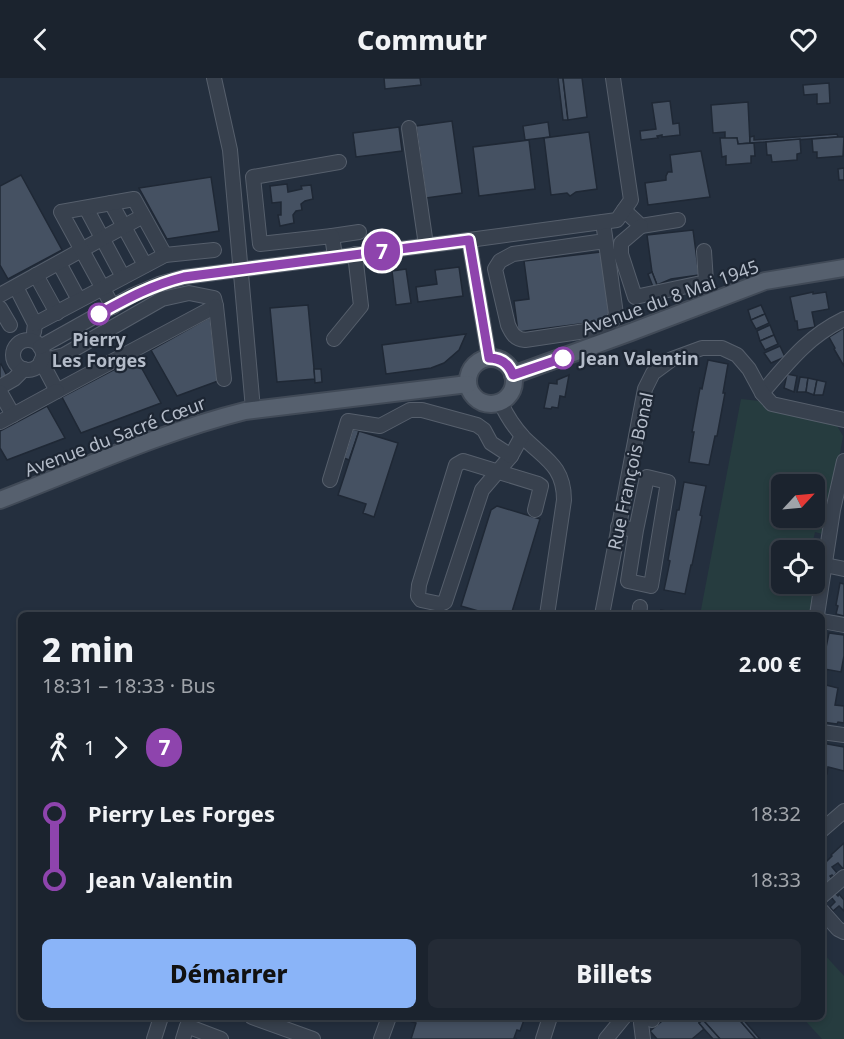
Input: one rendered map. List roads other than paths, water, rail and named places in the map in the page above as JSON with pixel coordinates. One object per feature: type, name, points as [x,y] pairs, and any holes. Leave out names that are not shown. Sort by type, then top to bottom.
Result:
[{"type":"main road","name":"Avenue du 8 Mai 1945","points":[[513,375],[765,281],[844,268]]},
{"type":"main road","points":[[489,358],[502,361],[513,375],[513,387],[510,393],[500,402],[490,404],[480,401],[471,393],[468,384],[468,376],[474,365],[489,358]]},
{"type":"main road","points":[[249,410],[468,384]]},
{"type":"main road","name":"Avenue du Sacré Cœur","points":[[0,500],[147,442],[218,417],[249,410]]},
{"type":"street","points":[[214,78],[230,150],[241,270],[249,410]]},
{"type":"street","points":[[38,349],[159,284],[184,277],[617,220],[631,200],[613,78]]},
{"type":"street","points":[[409,128],[426,245]]},
{"type":"street","points":[[339,162],[253,177],[260,244],[359,232]]},
{"type":"street","points":[[113,307],[62,212],[134,199],[165,255]]},
{"type":"street","points":[[111,203],[146,265]]},
{"type":"street","points":[[86,207],[123,277]]},
{"type":"street","points":[[624,210],[640,226]]},
{"type":"street","points":[[0,295],[143,216]]},
{"type":"street","points":[[678,220],[640,226],[621,243],[621,254],[635,297],[706,282],[704,251]]},
{"type":"street","points":[[603,222],[616,314],[613,322],[599,329],[525,340],[517,339],[511,333],[508,325],[495,269],[500,261],[513,254],[605,241]]},
{"type":"street","points":[[512,234],[513,254]]},
{"type":"street","points":[[332,236],[335,256]]},
{"type":"street","points":[[469,240],[489,358]]},
{"type":"street","points":[[35,324],[165,255],[214,250]]},
{"type":"street","points":[[334,339],[361,306],[355,254]]},
{"type":"street","points":[[59,263],[79,300]]},
{"type":"street","points":[[36,275],[57,312]]},
{"type":"street","points":[[16,287],[35,324],[38,349],[36,367],[24,369],[6,355],[24,340],[38,349],[64,355],[162,299],[189,293],[214,298],[224,379]]},
{"type":"street","points":[[0,422],[216,306]]},
{"type":"street","points":[[0,308],[10,326]]},
{"type":"street","points":[[844,319],[827,327],[802,347],[762,393],[772,404],[844,420]]},
{"type":"street","name":"Rue François Bonal","points":[[603,612],[645,389],[653,373],[672,359],[702,348],[723,348],[737,355],[749,369],[762,393]]},
{"type":"street","points":[[38,349],[57,391]]},
{"type":"street","points":[[0,387],[14,379],[24,369]]},
{"type":"street","points":[[0,392],[13,415]]},
{"type":"street","points":[[500,402],[510,421],[522,436],[554,466],[564,490],[547,612]]},
{"type":"street","points":[[330,480],[348,421],[380,426],[410,410],[422,410],[477,425],[484,430],[491,443],[511,456]]},
{"type":"street","points":[[522,436],[511,456],[496,472],[482,490],[445,602],[440,604],[421,600],[418,596],[419,585],[456,465],[463,461],[496,472],[538,483],[541,486],[535,510]]},
{"type":"street","points":[[844,461],[839,511],[825,565],[844,569]]},
{"type":"street","points":[[647,477],[668,482],[651,586],[628,581],[636,530],[647,477]]},
{"type":"street","points":[[618,527],[636,530]]},
{"type":"street","points":[[817,612],[820,594]]},
{"type":"street","points":[[825,622],[844,625]]},
{"type":"street","points":[[825,732],[844,735]]},
{"type":"street","points":[[825,827],[844,811]]},
{"type":"street","points":[[825,893],[844,877]]},
{"type":"street","points":[[825,914],[838,929],[844,932]]},
{"type":"street","points":[[154,1039],[160,1020]]},
{"type":"street","points":[[260,1020],[313,1039]]},
{"type":"street","points":[[381,1039],[388,1020]]},
{"type":"street","points":[[543,1039],[549,1020]]},
{"type":"street","points":[[606,1039],[622,1020]]},
{"type":"street","points":[[643,1039],[648,1020]]},
{"type":"street","points":[[183,1039],[187,1026],[221,1039]]},
{"type":"place","name":"Pierry Les Forges","points":[[99,314]]},
{"type":"place","name":"Jean Valentin","points":[[563,358]]}]
